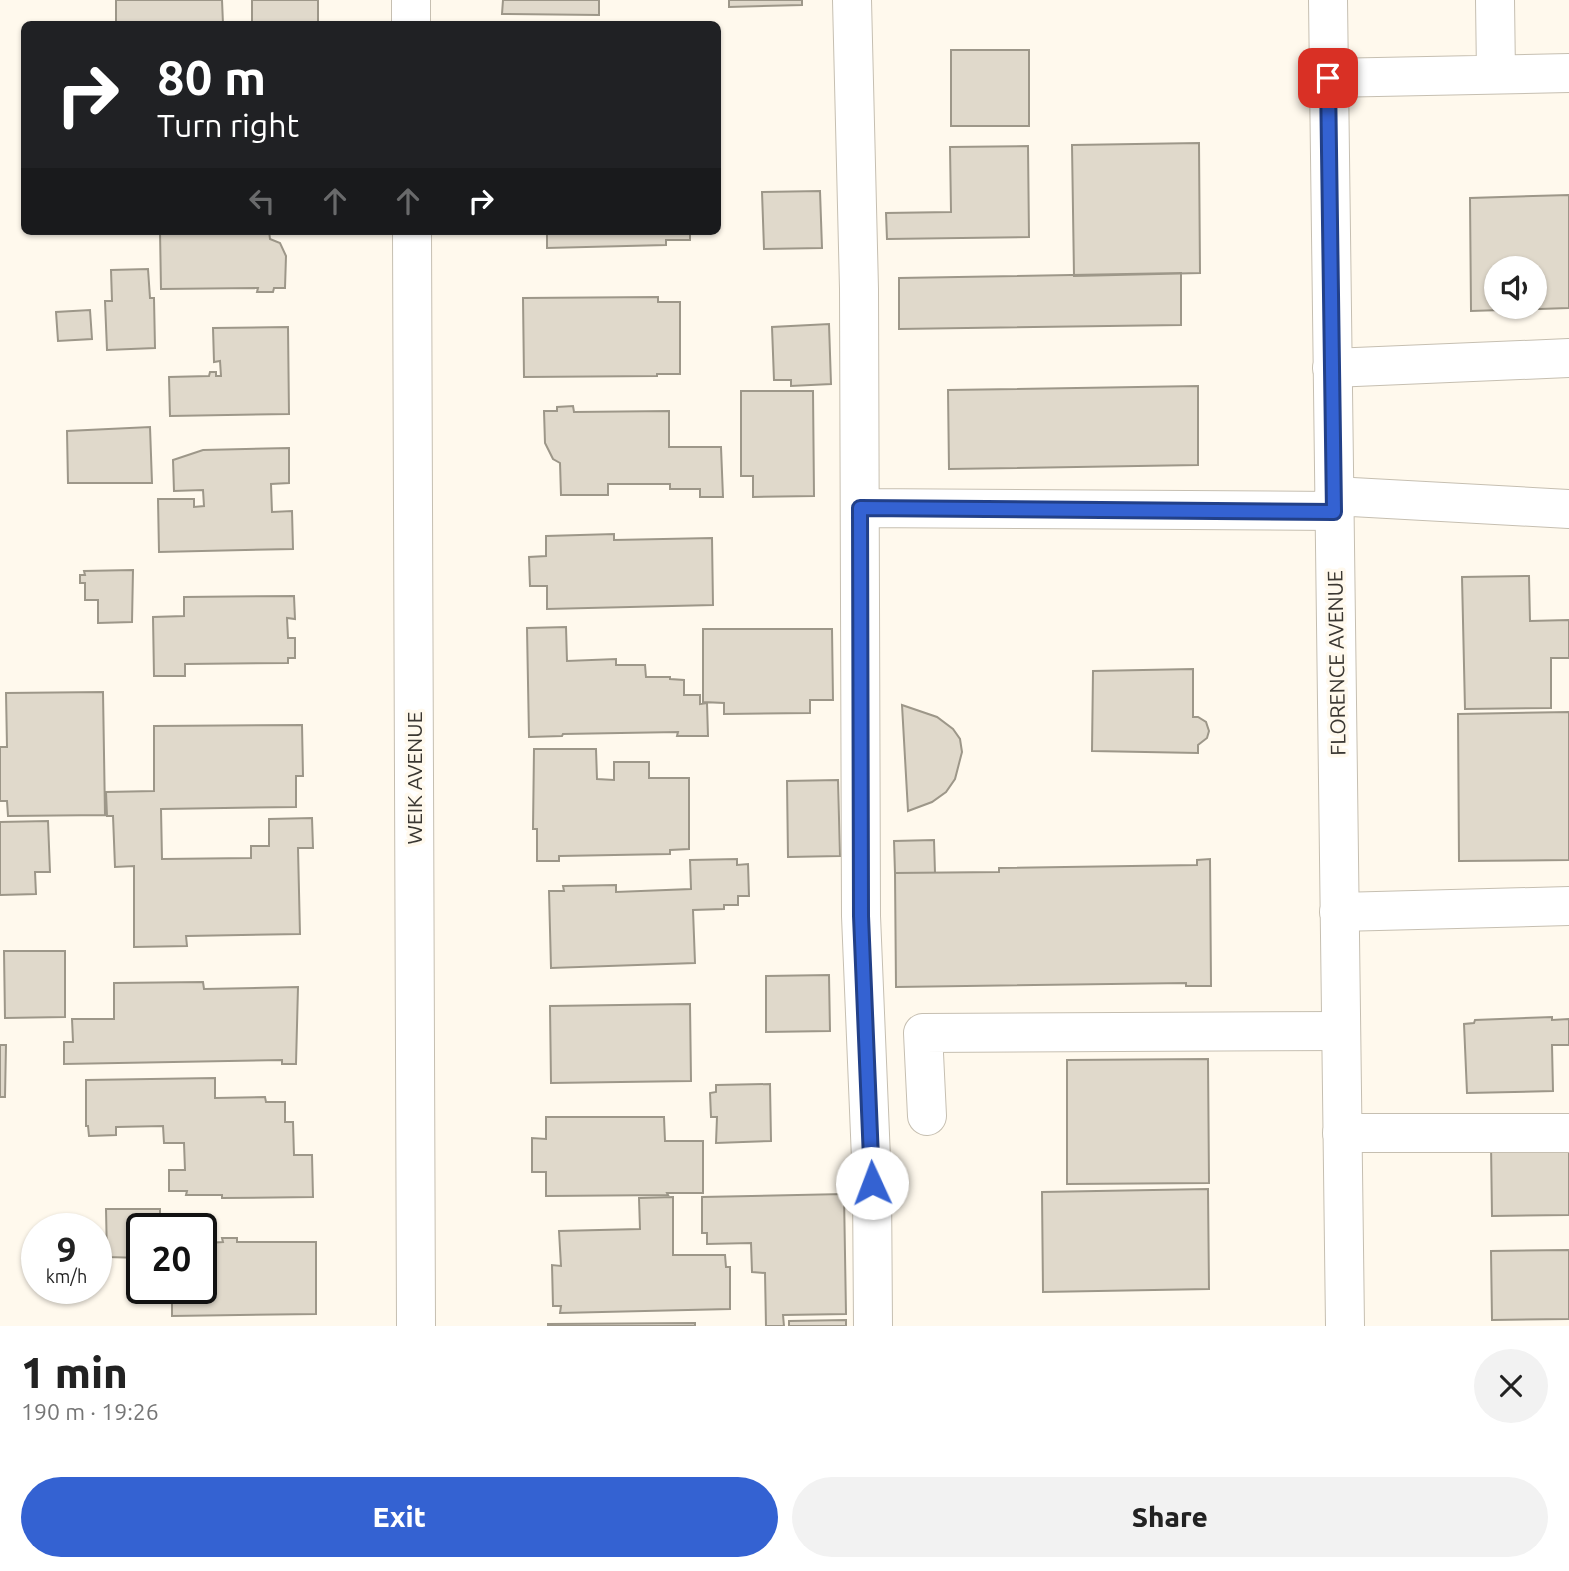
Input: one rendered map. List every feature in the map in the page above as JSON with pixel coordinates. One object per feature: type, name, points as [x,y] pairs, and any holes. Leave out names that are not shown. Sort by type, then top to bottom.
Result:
[{"type":"main road","points":[[411,0],[411,21]]},
{"type":"main road","points":[[852,0],[859,289],[861,916],[872,1183],[873,1326]]},
{"type":"main road","name":"FLORENCE AVENUE","points":[[1328,0],[1345,1326]]},
{"type":"main road","points":[[1496,0],[1496,74]]},
{"type":"main road","points":[[1328,78],[1569,73]]},
{"type":"main road","name":"WEIK AVENUE","points":[[412,235],[416,1326]]},
{"type":"main road","points":[[1332,368],[1569,358]]},
{"type":"main road","points":[[860,508],[1334,504],[1569,509]]},
{"type":"main road","points":[[1339,912],[1569,906]]},
{"type":"main road","points":[[928,1116],[923,1033],[1340,1031]]},
{"type":"main road","points":[[1342,1133],[1569,1133]]},
{"type":"building","points":[[116,0],[222,0],[223,21],[116,21]]},
{"type":"building","points":[[252,0],[318,0],[318,21],[252,21]]},
{"type":"building","points":[[503,0],[599,0],[599,15],[502,14]]},
{"type":"building","points":[[729,0],[802,0],[802,5],[729,7]]},
{"type":"building","points":[[951,50],[1029,50],[1029,126],[951,126]]},
{"type":"building","points":[[1199,143],[1200,273],[1074,276],[1072,145]]},
{"type":"building","points":[[1028,146],[1029,237],[887,239],[886,213],[951,212],[950,147]]},
{"type":"building","points":[[820,191],[822,248],[764,249],[762,192]]},
{"type":"building","points":[[1569,195],[1569,308],[1547,309],[1547,256],[1484,256],[1484,311],[1471,311],[1470,198]]},
{"type":"building","points":[[160,235],[270,235],[270,239],[280,243],[286,256],[285,288],[274,288],[273,292],[257,292],[258,288],[161,289]]},
{"type":"building","points":[[547,235],[690,235],[690,240],[666,240],[666,245],[547,248]]},
{"type":"building","points":[[148,269],[150,298],[154,298],[155,348],[107,350],[105,301],[112,301],[111,270]]},
{"type":"building","points":[[1181,273],[1181,325],[899,329],[899,278]]},
{"type":"building","points":[[658,297],[658,302],[680,302],[680,374],[524,377],[523,298]]},
{"type":"building","points":[[90,310],[92,339],[58,341],[56,312]]},
{"type":"building","points":[[829,324],[831,384],[791,386],[791,380],[774,380],[772,327]]},
{"type":"building","points":[[288,327],[289,414],[170,416],[169,377],[209,376],[210,372],[221,376],[220,361],[214,362],[213,328]]},
{"type":"building","points":[[1198,386],[1198,465],[949,469],[948,390]]},
{"type":"building","points":[[741,391],[813,391],[814,496],[753,497],[753,476],[741,476]]},
{"type":"building","points":[[573,406],[574,412],[669,411],[669,447],[721,447],[723,497],[700,497],[700,489],[670,489],[670,484],[608,484],[608,495],[561,495],[560,463],[553,459],[545,443],[544,411],[557,411],[557,407]]},
{"type":"building","points":[[150,427],[152,483],[68,483],[67,431]]},
{"type":"building","points":[[289,448],[289,483],[271,484],[272,512],[292,511],[293,549],[159,552],[158,499],[194,499],[194,507],[204,506],[203,490],[174,491],[173,460],[203,450]]},
{"type":"building","points":[[614,534],[614,540],[712,538],[713,605],[547,609],[547,586],[530,586],[529,557],[546,556],[546,536]]},
{"type":"building","points":[[133,570],[132,622],[98,623],[98,600],[85,600],[85,583],[80,583],[80,575],[85,575],[84,571]]},
{"type":"building","points":[[1529,576],[1530,621],[1569,620],[1569,658],[1551,658],[1551,708],[1465,709],[1462,577]]},
{"type":"building","points":[[294,596],[295,619],[287,618],[288,638],[295,638],[295,658],[288,658],[288,663],[185,664],[185,676],[154,676],[153,617],[184,616],[184,597]]},
{"type":"building","points":[[566,627],[567,661],[616,659],[616,665],[645,665],[646,677],[684,680],[684,695],[700,695],[700,704],[707,703],[708,736],[677,736],[678,732],[529,737],[527,628]]},
{"type":"building","points":[[703,629],[832,629],[833,700],[810,700],[810,713],[724,714],[724,703],[703,702]]},
{"type":"building","points":[[1193,669],[1193,717],[1206,722],[1209,731],[1207,738],[1198,745],[1198,753],[1092,751],[1093,671]]},
{"type":"building","points":[[103,692],[105,815],[8,816],[7,801],[0,801],[0,747],[7,747],[6,693]]},
{"type":"building","points":[[902,705],[937,717],[953,729],[960,739],[962,752],[955,779],[946,792],[932,802],[908,811]]},
{"type":"building","points":[[1569,712],[1569,860],[1459,861],[1458,714]]},
{"type":"building","points":[[302,725],[303,776],[296,776],[296,807],[161,809],[162,859],[251,858],[251,846],[269,846],[269,819],[312,818],[313,848],[298,848],[300,934],[186,936],[187,946],[134,947],[134,866],[115,867],[113,816],[107,816],[106,792],[154,791],[154,726]]},
{"type":"building","points":[[534,749],[596,749],[597,779],[614,780],[614,762],[649,762],[649,778],[689,778],[689,849],[670,850],[670,854],[559,856],[559,861],[537,861],[537,829],[533,829]]},
{"type":"building","points":[[838,780],[840,856],[788,857],[787,781]]},
{"type":"building","points":[[48,821],[50,872],[35,872],[36,894],[0,895],[0,822]]},
{"type":"building","points":[[934,840],[935,873],[895,873],[894,841]]},
{"type":"building","points":[[737,859],[737,865],[748,864],[749,896],[738,896],[738,905],[724,905],[724,909],[693,910],[695,963],[551,968],[549,891],[564,891],[563,886],[616,885],[616,892],[691,889],[690,860]]},
{"type":"building","points":[[1210,859],[1211,986],[1186,986],[1186,983],[896,987],[895,873],[999,872],[999,868],[1197,865],[1197,860]]},
{"type":"building","points":[[4,951],[65,951],[65,1017],[5,1018]]},
{"type":"building","points":[[829,975],[830,1031],[766,1032],[766,976]]},
{"type":"building","points":[[203,982],[204,989],[298,987],[296,1064],[282,1064],[282,1060],[64,1064],[64,1042],[73,1042],[72,1019],[114,1019],[114,983]]},
{"type":"building","points":[[690,1004],[691,1081],[551,1083],[550,1006]]},
{"type":"building","points":[[1552,1017],[1552,1020],[1569,1019],[1569,1045],[1552,1045],[1553,1091],[1467,1093],[1464,1024],[1474,1023],[1475,1020]]},
{"type":"building","points":[[0,1045],[6,1045],[5,1097],[0,1097]]},
{"type":"building","points":[[1208,1059],[1209,1183],[1067,1184],[1067,1060]]},
{"type":"building","points":[[215,1078],[215,1098],[265,1097],[266,1102],[285,1102],[285,1122],[293,1122],[294,1155],[312,1155],[313,1197],[222,1198],[222,1195],[186,1195],[187,1191],[169,1191],[169,1170],[185,1170],[184,1143],[164,1143],[163,1126],[116,1127],[116,1135],[89,1136],[86,1126],[86,1080]]},
{"type":"building","points":[[770,1084],[771,1141],[716,1143],[717,1117],[711,1117],[710,1093],[716,1092],[716,1085]]},
{"type":"building","points":[[546,1117],[664,1117],[665,1141],[703,1141],[703,1193],[546,1196],[546,1172],[532,1172],[532,1138],[546,1139]]},
{"type":"building","points":[[1569,1143],[1569,1215],[1492,1216],[1491,1144]]},
{"type":"building","points":[[1208,1189],[1209,1289],[1043,1292],[1042,1192]]},
{"type":"building","points":[[844,1194],[846,1314],[783,1315],[784,1326],[766,1326],[765,1273],[752,1272],[751,1243],[707,1244],[707,1233],[702,1233],[702,1197]]},
{"type":"building","points":[[673,1197],[673,1255],[725,1255],[726,1267],[730,1267],[730,1309],[560,1313],[561,1306],[553,1306],[552,1265],[561,1266],[559,1231],[640,1229],[639,1198]]},
{"type":"building","points":[[106,1209],[160,1209],[160,1213],[126,1213],[126,1258],[112,1257],[112,1213],[106,1213]]},
{"type":"building","points":[[222,1238],[237,1238],[237,1242],[316,1242],[316,1314],[172,1316],[172,1304],[217,1304],[217,1242],[223,1242]]},
{"type":"building","points":[[1569,1250],[1569,1319],[1492,1320],[1491,1251]]},
{"type":"building","points":[[846,1320],[846,1326],[789,1326],[789,1321]]},
{"type":"building","points":[[695,1323],[695,1326],[548,1326],[548,1324]]},
{"type":"route","points":[[872,1183],[861,916],[860,508],[1334,512],[1328,78]]}]
